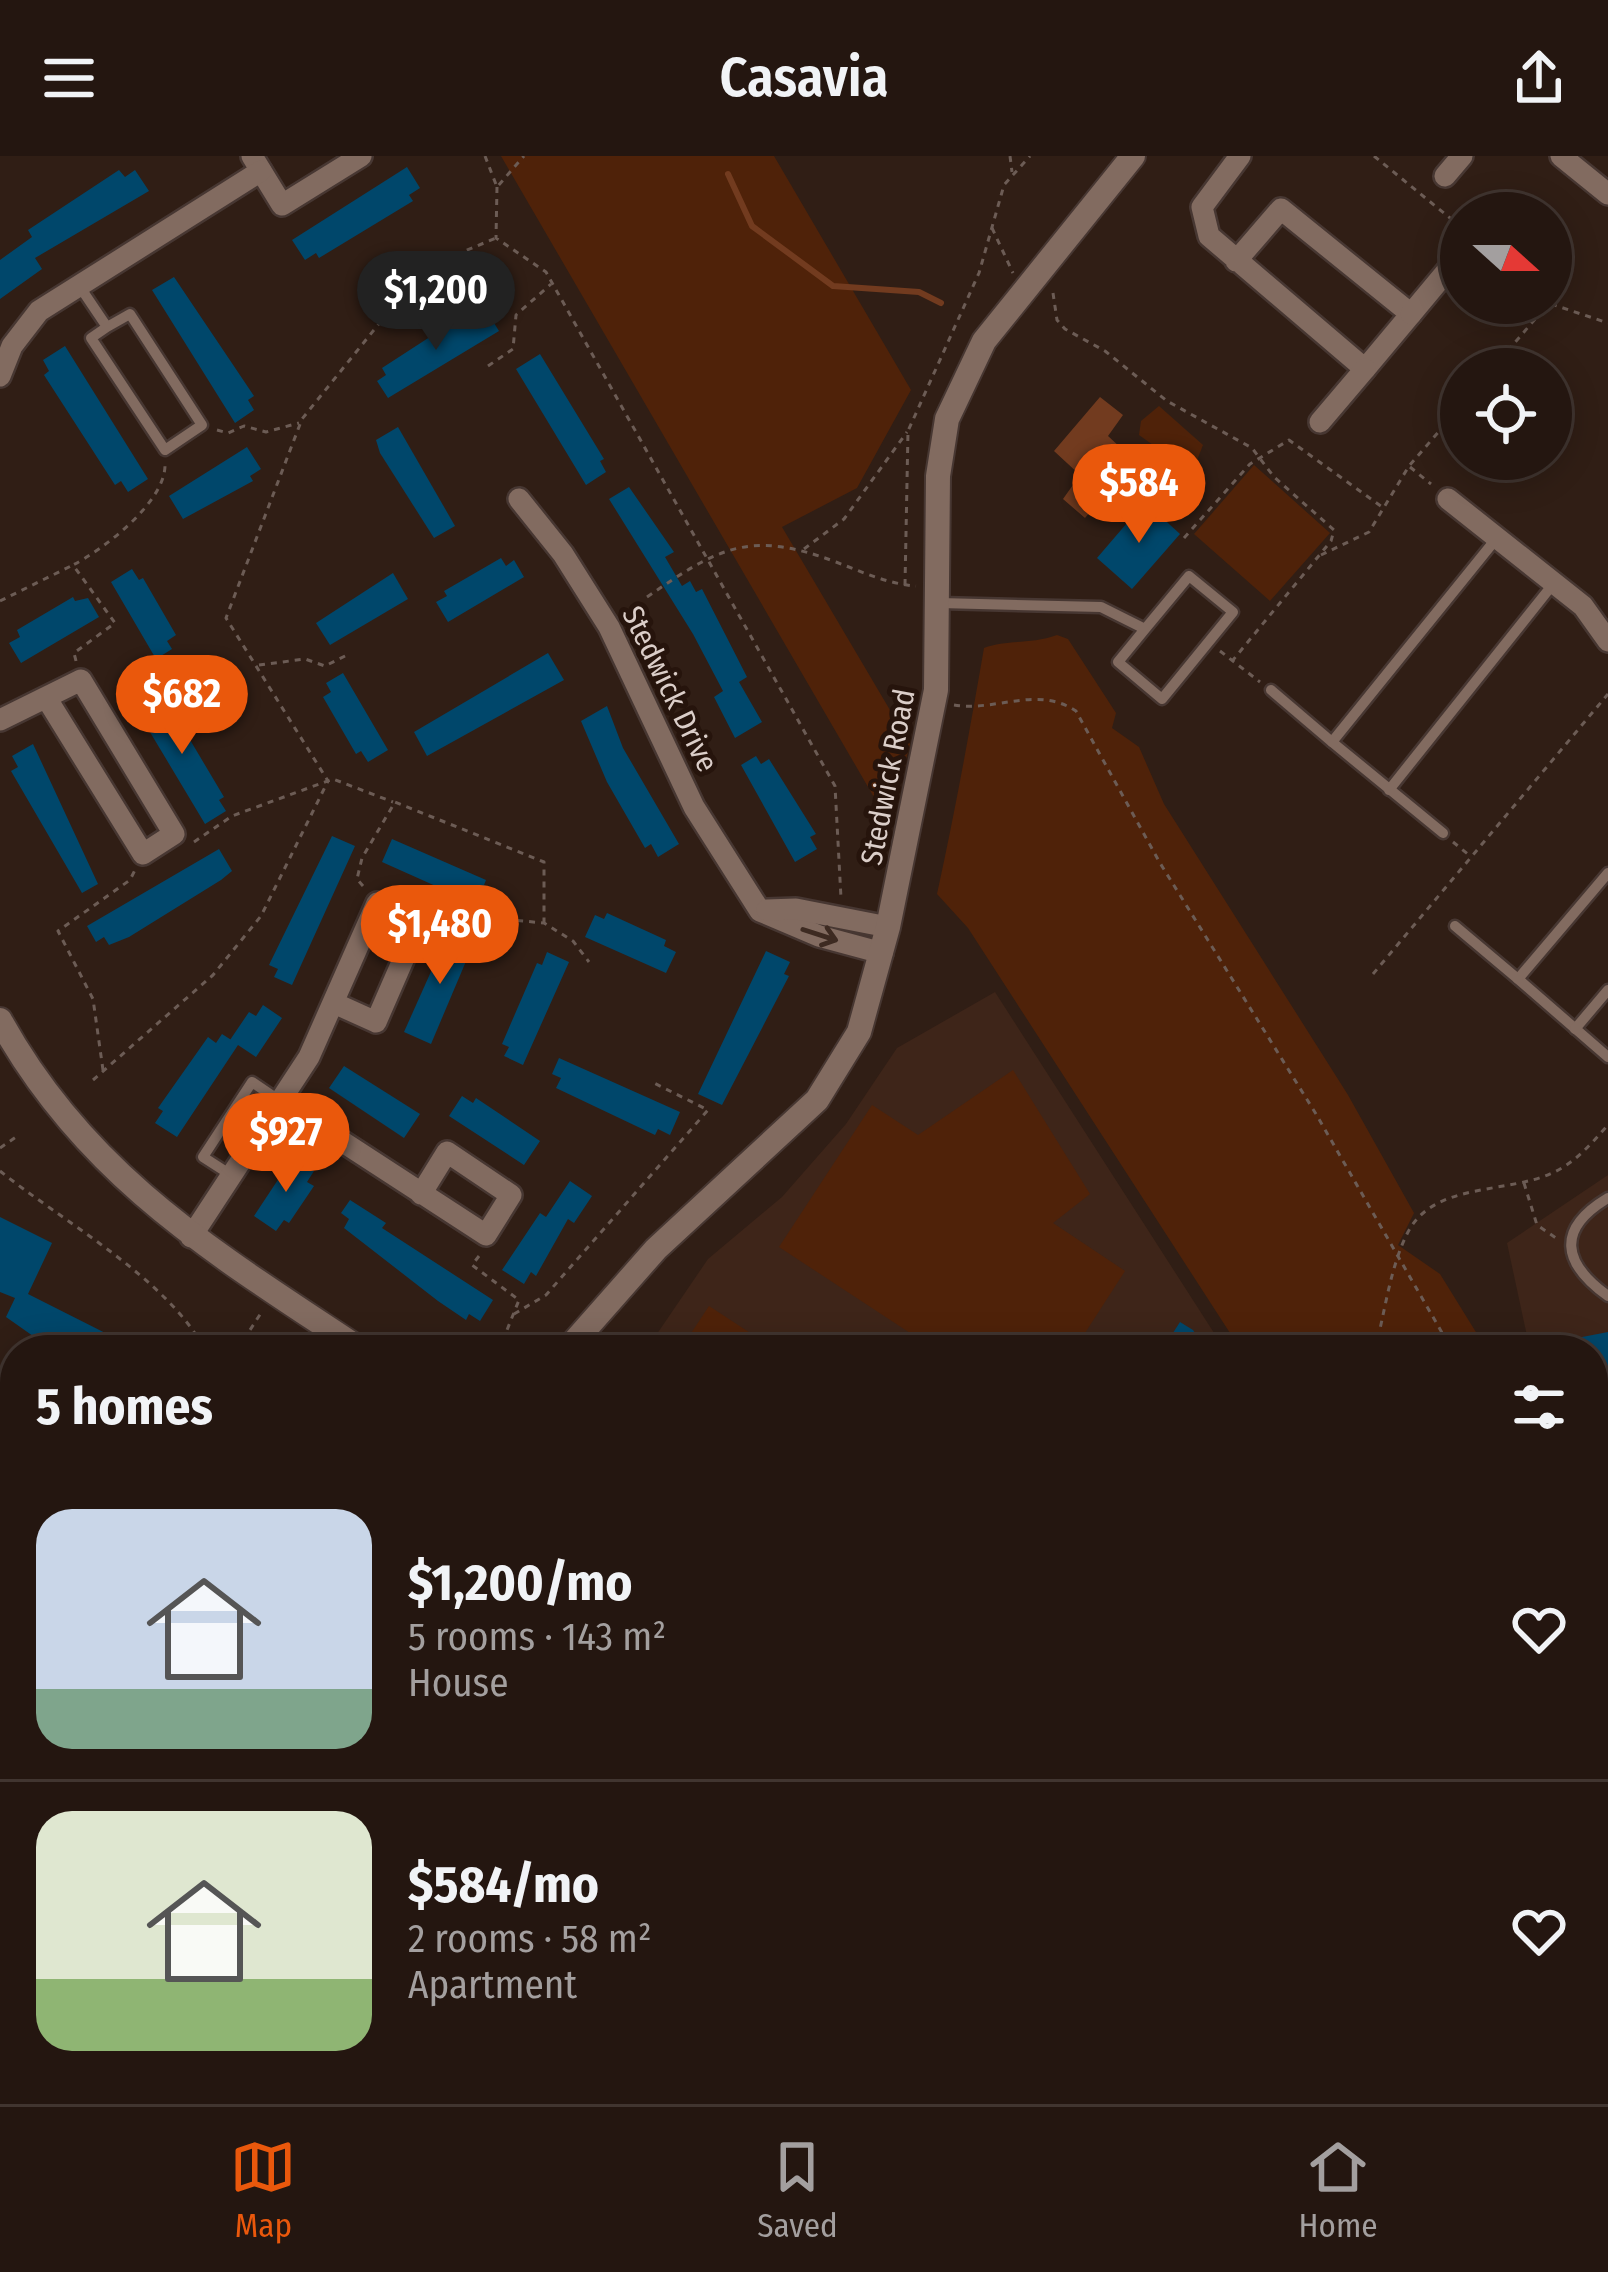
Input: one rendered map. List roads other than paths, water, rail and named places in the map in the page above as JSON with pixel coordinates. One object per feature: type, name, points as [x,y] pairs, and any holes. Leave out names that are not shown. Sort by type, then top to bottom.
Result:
[{"type":"street","points":[[0,376],[11,346],[39,311],[257,164],[282,205],[362,156]]},
{"type":"street","name":"Stedwick Road","points":[[580,1335],[656,1249],[818,1100],[864,1021],[883,952],[934,701],[940,595],[938,476],[947,419],[984,341],[1133,156]]},
{"type":"street","points":[[1240,156],[1202,207],[1209,236],[1365,369]]},
{"type":"street","points":[[1444,176],[1462,156]]},
{"type":"street","points":[[1562,156],[1608,194]]},
{"type":"street","points":[[1236,261],[1281,209],[1411,314]]},
{"type":"street","points":[[1320,422],[1440,279]]},
{"type":"street","name":"Stedwick Drive","points":[[519,499],[609,627],[694,807],[760,911]]},
{"type":"street","points":[[1448,500],[1582,606],[1608,641]]},
{"type":"street","points":[[0,720],[81,680],[174,834],[143,854],[46,700]]},
{"type":"street","points":[[191,1237],[283,1102],[334,1003],[377,903],[420,921],[376,1022],[334,1003]]},
{"type":"street","points":[[760,911],[796,908],[888,927]]},
{"type":"street","points":[[760,911],[819,936],[883,952]]},
{"type":"street","points":[[0,1020],[37,1083],[89,1147],[191,1237],[339,1335]]},
{"type":"street","points":[[283,1102],[421,1194],[486,1235],[512,1196],[447,1152],[421,1194]]},
{"type":"lane","points":[[80,287],[106,326]]},
{"type":"lane","points":[[130,314],[202,424],[165,450],[91,338],[106,326],[130,314]]},
{"type":"lane","points":[[1332,742],[1496,539]]},
{"type":"lane","points":[[1189,576],[1233,612],[1162,699],[1118,662],[1145,629],[1189,576]]},
{"type":"lane","points":[[1389,790],[1554,584]]},
{"type":"lane","points":[[940,595],[1101,608],[1145,629]]},
{"type":"lane","points":[[1271,690],[1443,833]]},
{"type":"lane","points":[[1518,980],[1608,873]]},
{"type":"lane","points":[[1455,926],[1608,1057]]},
{"type":"lane","points":[[1575,1029],[1608,990]]},
{"type":"lane","points":[[233,1176],[203,1157],[252,1082],[283,1102]]},
{"type":"lane","points":[[1608,1198],[1585,1212],[1570,1256],[1583,1277],[1608,1296]]},
{"type":"waterway","points":[[728,174],[752,226],[833,286],[919,292],[941,303]]}]
